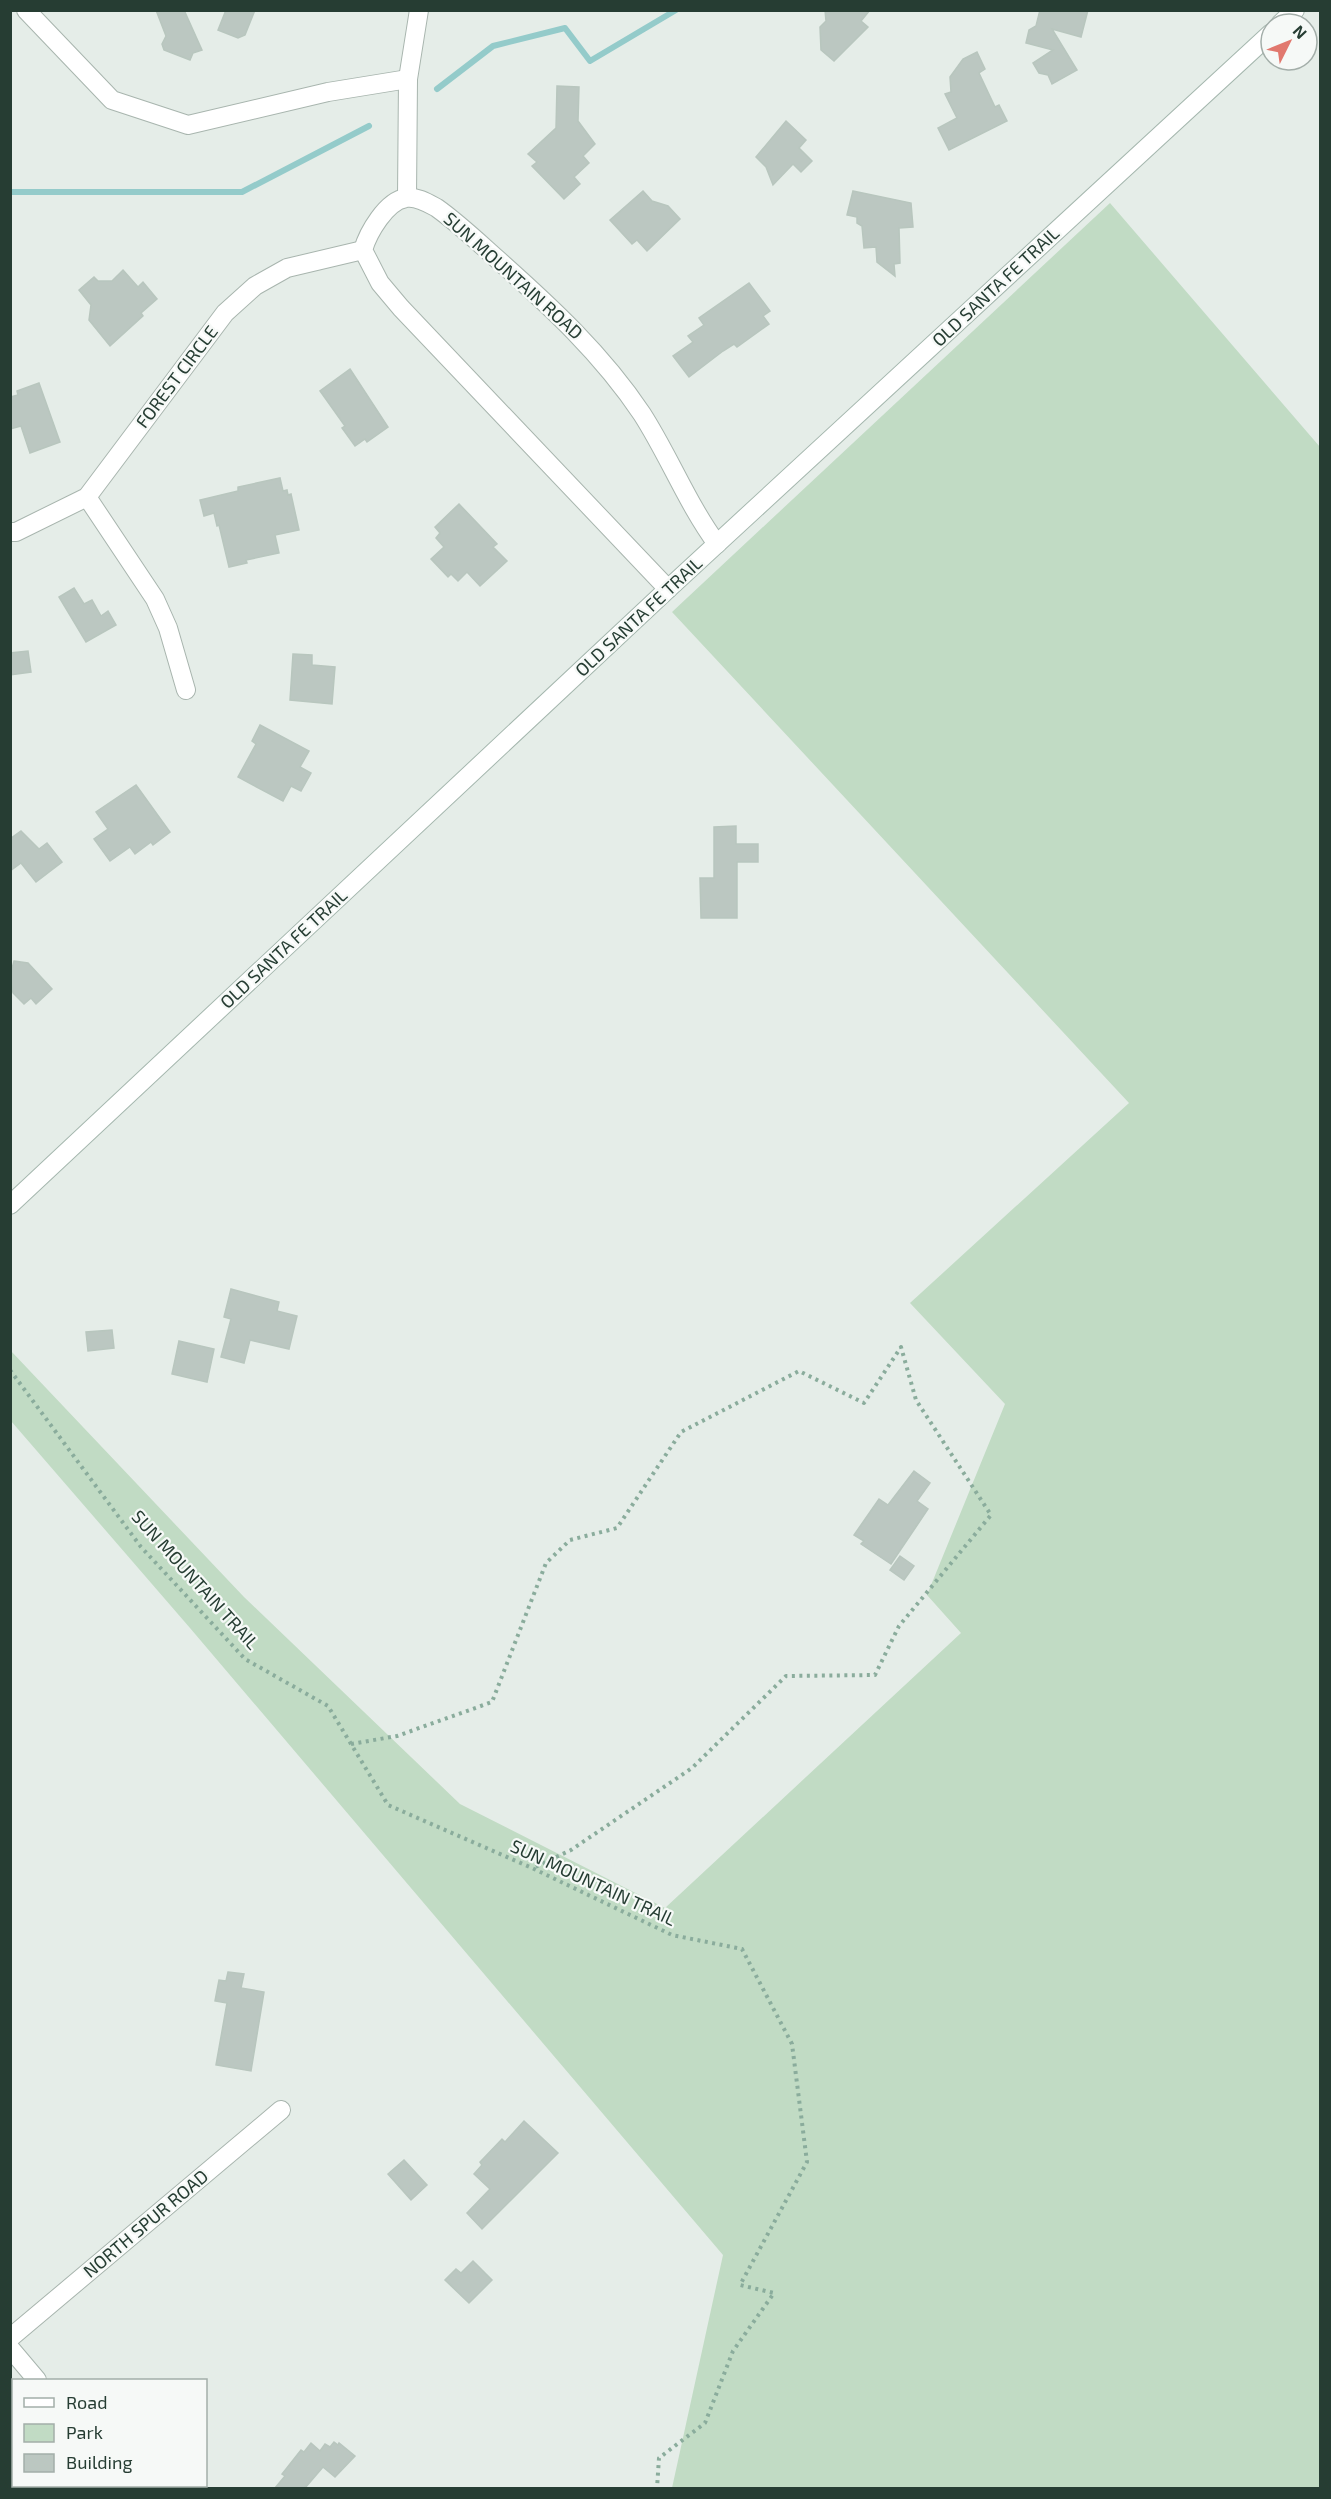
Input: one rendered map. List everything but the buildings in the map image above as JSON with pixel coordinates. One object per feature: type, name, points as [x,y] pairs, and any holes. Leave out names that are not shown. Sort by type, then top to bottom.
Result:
[{"type":"street","points":[[26,10],[112,100],[188,125],[328,93],[408,79]]},
{"type":"street","points":[[419,10],[408,79],[407,198],[397,202],[384,213],[368,234],[363,250],[380,283],[401,308],[668,589]]},
{"type":"street","name":"OLD SANTA FE TRAIL","points":[[10,1205],[668,589],[1259,44]]},
{"type":"street","name":"SUN MOUNTAIN ROAD","points":[[407,198],[423,201],[453,219],[546,301],[584,341],[620,383],[642,416],[695,513],[717,544]]},
{"type":"street","name":"FOREST CIRCLE","points":[[10,532],[16,532],[87,497],[225,313],[255,286],[287,268],[363,250]]},
{"type":"street","points":[[87,497],[155,599],[168,628],[186,690]]},
{"type":"street","name":"NORTH SPUR ROAD","points":[[10,2338],[281,2110]]},
{"type":"street","points":[[10,2348],[36,2379]]},
{"type":"path","points":[[351,1744],[397,1736],[492,1702],[546,1563],[570,1540],[616,1528],[681,1432],[799,1371],[864,1403],[902,1347],[916,1400],[991,1515],[899,1626],[875,1675],[786,1676],[692,1768],[571,1850],[532,1868]]},
{"type":"path","name":"SUN MOUNTAIN TRAIL","points":[[10,1370],[141,1547],[245,1659],[328,1706],[388,1805],[532,1868],[672,1935],[742,1949],[792,2044],[807,2162],[740,2285],[774,2293],[733,2351],[705,2423],[659,2458],[657,2488]]},
{"type":"green space","points":[[1110,203],[1320,447],[1320,2488],[672,2488],[723,2255],[11,1421],[11,1351],[244,1597],[460,1804],[665,1908],[961,1633],[927,1595],[1005,1404],[910,1303],[1129,1103],[672,612]]},
{"type":"waterway","points":[[437,89],[493,46],[565,28],[590,61],[676,10]]},
{"type":"waterway","points":[[10,192],[242,192],[369,126]]}]
